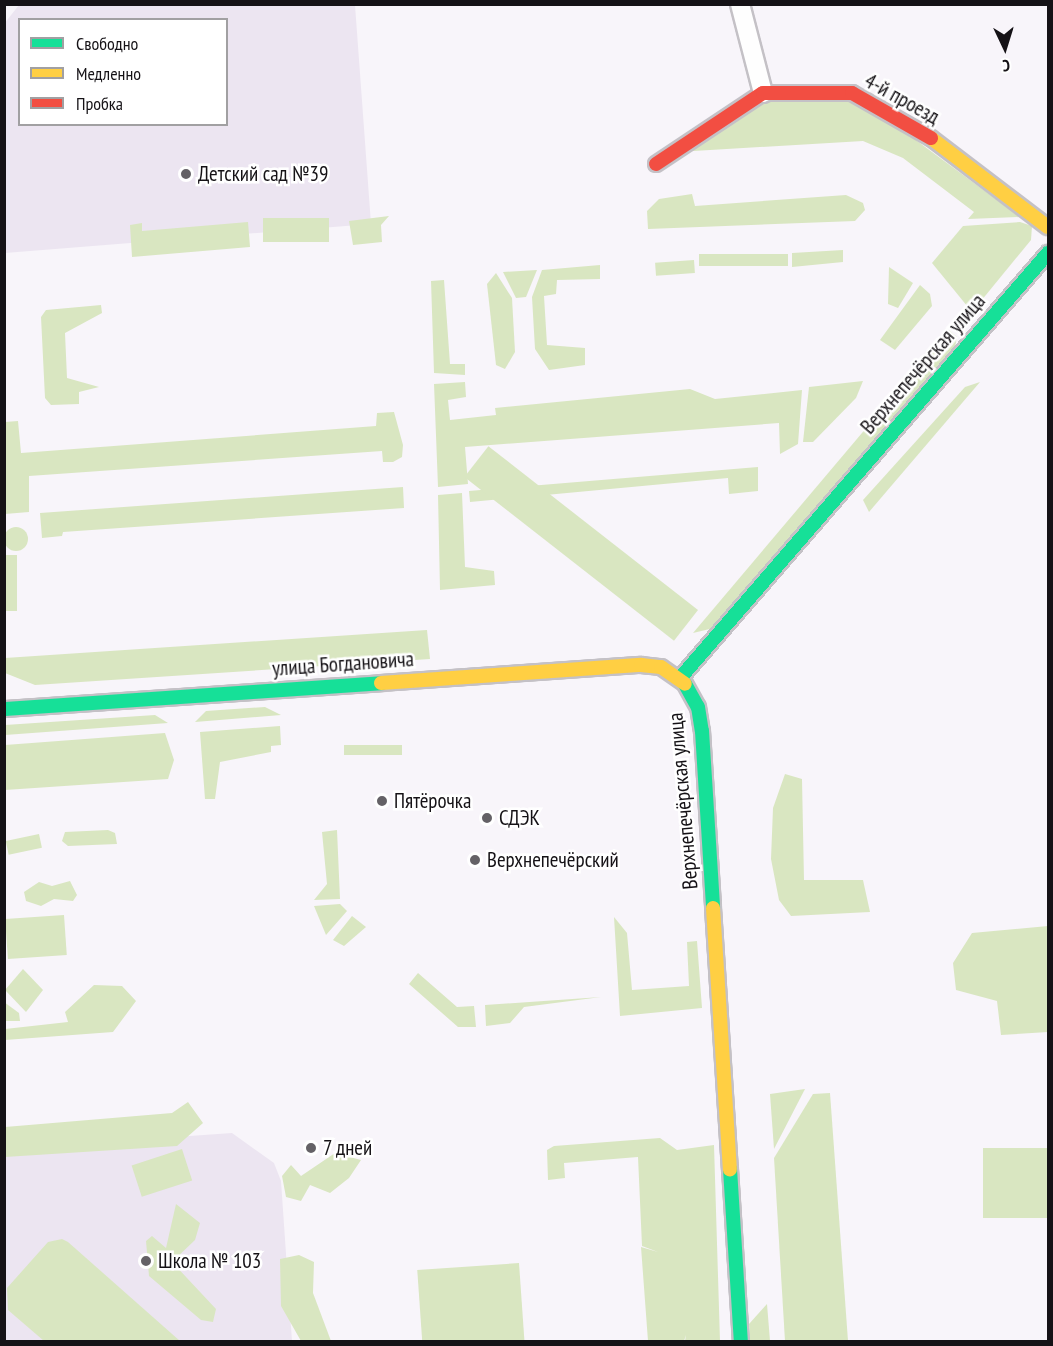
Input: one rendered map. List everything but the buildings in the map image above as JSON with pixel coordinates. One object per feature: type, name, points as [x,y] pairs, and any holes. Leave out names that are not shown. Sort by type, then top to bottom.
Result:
[{"type":"street","points":[[740,4],[763,93]]},
{"type":"street","name":"4-й проезд","points":[[656,164],[763,93],[808,87],[852,93],[933,139],[1048,227]]},
{"type":"street","name":"Верхнепечёрская улица","points":[[741,1341],[702,731],[698,707],[681,677],[1048,253]]},
{"type":"street","name":"улица Богдановича","points":[[4,709],[641,665],[661,667],[681,677]]},
{"type":"shaded area","name":"Детский сад №39","points":[[19,5],[355,5],[371,224],[5,253],[4,24]]},
{"type":"shaded area","name":"Школа № 103","points":[[232,1133],[274,1163],[281,1181],[292,1341],[5,1342],[5,1149]]},
{"type":"green space","points":[[852,93],[1020,217],[968,219],[974,212],[903,158],[863,141],[677,152],[758,96]]},
{"type":"green space","points":[[692,194],[695,206],[846,195],[863,203],[865,210],[855,221],[648,229],[647,211],[659,199]]},
{"type":"green space","points":[[389,216],[381,225],[382,242],[353,245],[349,221]]},
{"type":"green space","points":[[263,218],[329,218],[329,242],[263,242]]},
{"type":"green space","points":[[248,222],[250,247],[132,257],[130,225],[142,223],[142,231]]},
{"type":"green space","points":[[1020,222],[1032,226],[1031,240],[972,312],[932,263],[963,226]]},
{"type":"green space","points":[[843,250],[843,262],[792,267],[792,253]]},
{"type":"green space","points":[[699,254],[788,254],[788,266],[699,266]]},
{"type":"green space","points":[[694,260],[695,273],[656,276],[655,263]]},
{"type":"green space","points":[[600,265],[600,279],[557,280],[556,294],[544,296],[547,345],[585,348],[585,365],[549,370],[535,349],[532,297],[542,270]]},
{"type":"green space","points":[[889,267],[913,283],[898,308],[888,304]]},
{"type":"green space","points":[[537,270],[526,297],[516,298],[503,272]]},
{"type":"green space","points":[[496,273],[512,298],[515,352],[505,369],[496,365],[487,284]]},
{"type":"green space","points":[[444,280],[450,364],[465,364],[465,375],[434,373],[431,281]]},
{"type":"green space","points":[[920,285],[930,294],[932,306],[895,350],[880,340]]},
{"type":"green space","points":[[101,305],[102,313],[65,333],[67,378],[99,387],[79,392],[79,404],[51,405],[45,398],[41,317],[46,310]]},
{"type":"green space","points":[[949,330],[957,337],[955,347],[718,627],[693,633]]},
{"type":"green space","points":[[863,381],[856,398],[813,442],[803,442],[809,387]]},
{"type":"green space","points":[[465,382],[466,397],[448,400],[450,420],[496,415],[495,408],[690,389],[715,399],[802,390],[798,444],[780,454],[779,423],[465,447],[468,484],[438,487],[434,384]]},
{"type":"green space","points":[[980,382],[869,512],[863,500],[965,387]]},
{"type":"green space","points":[[394,412],[403,445],[402,457],[393,462],[383,462],[382,451],[29,476],[29,512],[5,514],[5,422],[18,421],[21,453],[376,426],[377,413]]},
{"type":"green space","points":[[488,446],[698,610],[674,641],[464,477]]},
{"type":"green space","points":[[758,467],[758,491],[729,494],[728,478],[470,502],[469,491]]},
{"type":"green space","points":[[403,487],[404,508],[63,532],[62,536],[42,538],[40,513]]},
{"type":"green space","points":[[462,493],[465,567],[494,571],[495,585],[440,590],[438,495]]},
{"type":"green space","points":[[16,527],[25,530],[28,539],[25,548],[16,551],[7,548],[4,539],[7,530]]},
{"type":"green space","points":[[5,555],[17,555],[17,611],[5,611]]},
{"type":"green space","points":[[427,630],[430,659],[35,685],[5,673],[5,658]]},
{"type":"green space","points":[[265,707],[281,715],[195,722],[206,711]]},
{"type":"green space","points":[[155,715],[168,723],[5,735],[5,725]]},
{"type":"green space","points":[[280,726],[281,745],[271,746],[271,752],[220,762],[215,799],[205,799],[200,732]]},
{"type":"green space","points":[[165,733],[174,760],[168,779],[5,790],[5,745]]},
{"type":"green space","points":[[344,745],[402,745],[402,755],[344,755]]},
{"type":"green space","points":[[785,774],[802,779],[804,880],[863,880],[870,912],[791,916],[779,900],[771,859],[773,808]]},
{"type":"green space","points":[[108,830],[115,833],[117,844],[68,846],[62,841],[65,832]]},
{"type":"green space","points":[[337,830],[340,899],[314,900],[327,884],[322,832]]},
{"type":"green space","points":[[39,834],[42,848],[9,855],[6,841]]},
{"type":"green space","points":[[70,881],[77,895],[73,901],[54,899],[41,906],[26,901],[24,892],[39,882],[52,886]]},
{"type":"green space","points":[[340,904],[347,911],[326,935],[314,906]]},
{"type":"green space","points":[[64,915],[67,955],[8,959],[5,919]]},
{"type":"green space","points":[[352,916],[366,927],[344,946],[333,940]]},
{"type":"green space","points":[[614,917],[627,933],[632,990],[689,986],[687,942],[697,941],[702,1008],[620,1016]]},
{"type":"green space","points":[[1048,926],[1048,1032],[1001,1035],[997,1001],[956,990],[953,963],[972,933]]},
{"type":"green space","points":[[23,969],[43,990],[26,1012],[5,990]]},
{"type":"green space","points":[[418,973],[457,1007],[474,1006],[476,1027],[458,1027],[409,984]]},
{"type":"green space","points":[[94,985],[122,986],[136,1001],[113,1032],[5,1040],[5,1029],[68,1022],[65,1012]]},
{"type":"green space","points":[[601,997],[524,1007],[510,1023],[486,1026],[485,1005]]},
{"type":"green space","points":[[4,1002],[19,1013],[20,1021],[5,1021]]},
{"type":"green space","points":[[805,1089],[774,1149],[770,1094]]},
{"type":"green space","points":[[830,1093],[848,1341],[785,1341],[774,1158],[813,1094]]},
{"type":"green space","points":[[188,1102],[203,1123],[177,1146],[5,1157],[5,1127],[172,1113]]},
{"type":"green space","points":[[660,1138],[677,1150],[714,1145],[720,1341],[685,1341],[686,1335],[684,1341],[648,1341],[641,1247],[658,1252],[642,1246],[638,1157],[564,1163],[565,1178],[548,1180],[547,1150],[554,1146]]},
{"type":"green space","points":[[983,1148],[1048,1148],[1048,1218],[983,1218]]},
{"type":"green space","points":[[182,1149],[192,1180],[142,1197],[132,1165]]},
{"type":"green space","points":[[335,1153],[361,1160],[349,1178],[330,1193],[310,1185],[301,1201],[286,1197],[282,1176],[291,1165],[301,1176]]},
{"type":"green space","points":[[176,1204],[200,1223],[195,1240],[172,1262],[216,1309],[213,1322],[201,1320],[149,1276],[146,1241],[152,1236],[166,1248]]},
{"type":"green space","points":[[62,1239],[180,1341],[44,1341],[8,1310],[7,1288],[48,1242]]},
{"type":"green space","points":[[299,1255],[314,1262],[313,1293],[331,1341],[301,1341],[281,1306],[280,1259]]},
{"type":"green space","points":[[519,1263],[524,1341],[422,1342],[417,1270]]},
{"type":"green space","points":[[767,1304],[770,1341],[750,1341],[749,1324]]},
{"type":"traffic: fast","points":[[681,677],[1048,253]]},
{"type":"traffic: fast","points":[[4,709],[381,683]]},
{"type":"traffic: fast","points":[[685,684],[698,707],[702,731],[713,908]]},
{"type":"traffic: fast","points":[[730,1169],[741,1342]]},
{"type":"traffic: slow","points":[[931,138],[1048,227]]},
{"type":"traffic: slow","points":[[381,683],[641,665],[661,667],[685,684]]},
{"type":"traffic: slow","points":[[713,908],[730,1169]]},
{"type":"traffic: jam","points":[[656,164],[763,93],[852,93],[931,138]]},
{"type":"place","name":"Детский сад №39","points":[[186,174]]},
{"type":"place","name":"Пятёрочка","points":[[382,801]]},
{"type":"place","name":"СДЭК","points":[[487,818]]},
{"type":"place","name":"Верхнепечёрский","points":[[475,860]]},
{"type":"place","name":"7 дней","points":[[311,1148]]},
{"type":"place","name":"Школа № 103","points":[[146,1261]]}]
